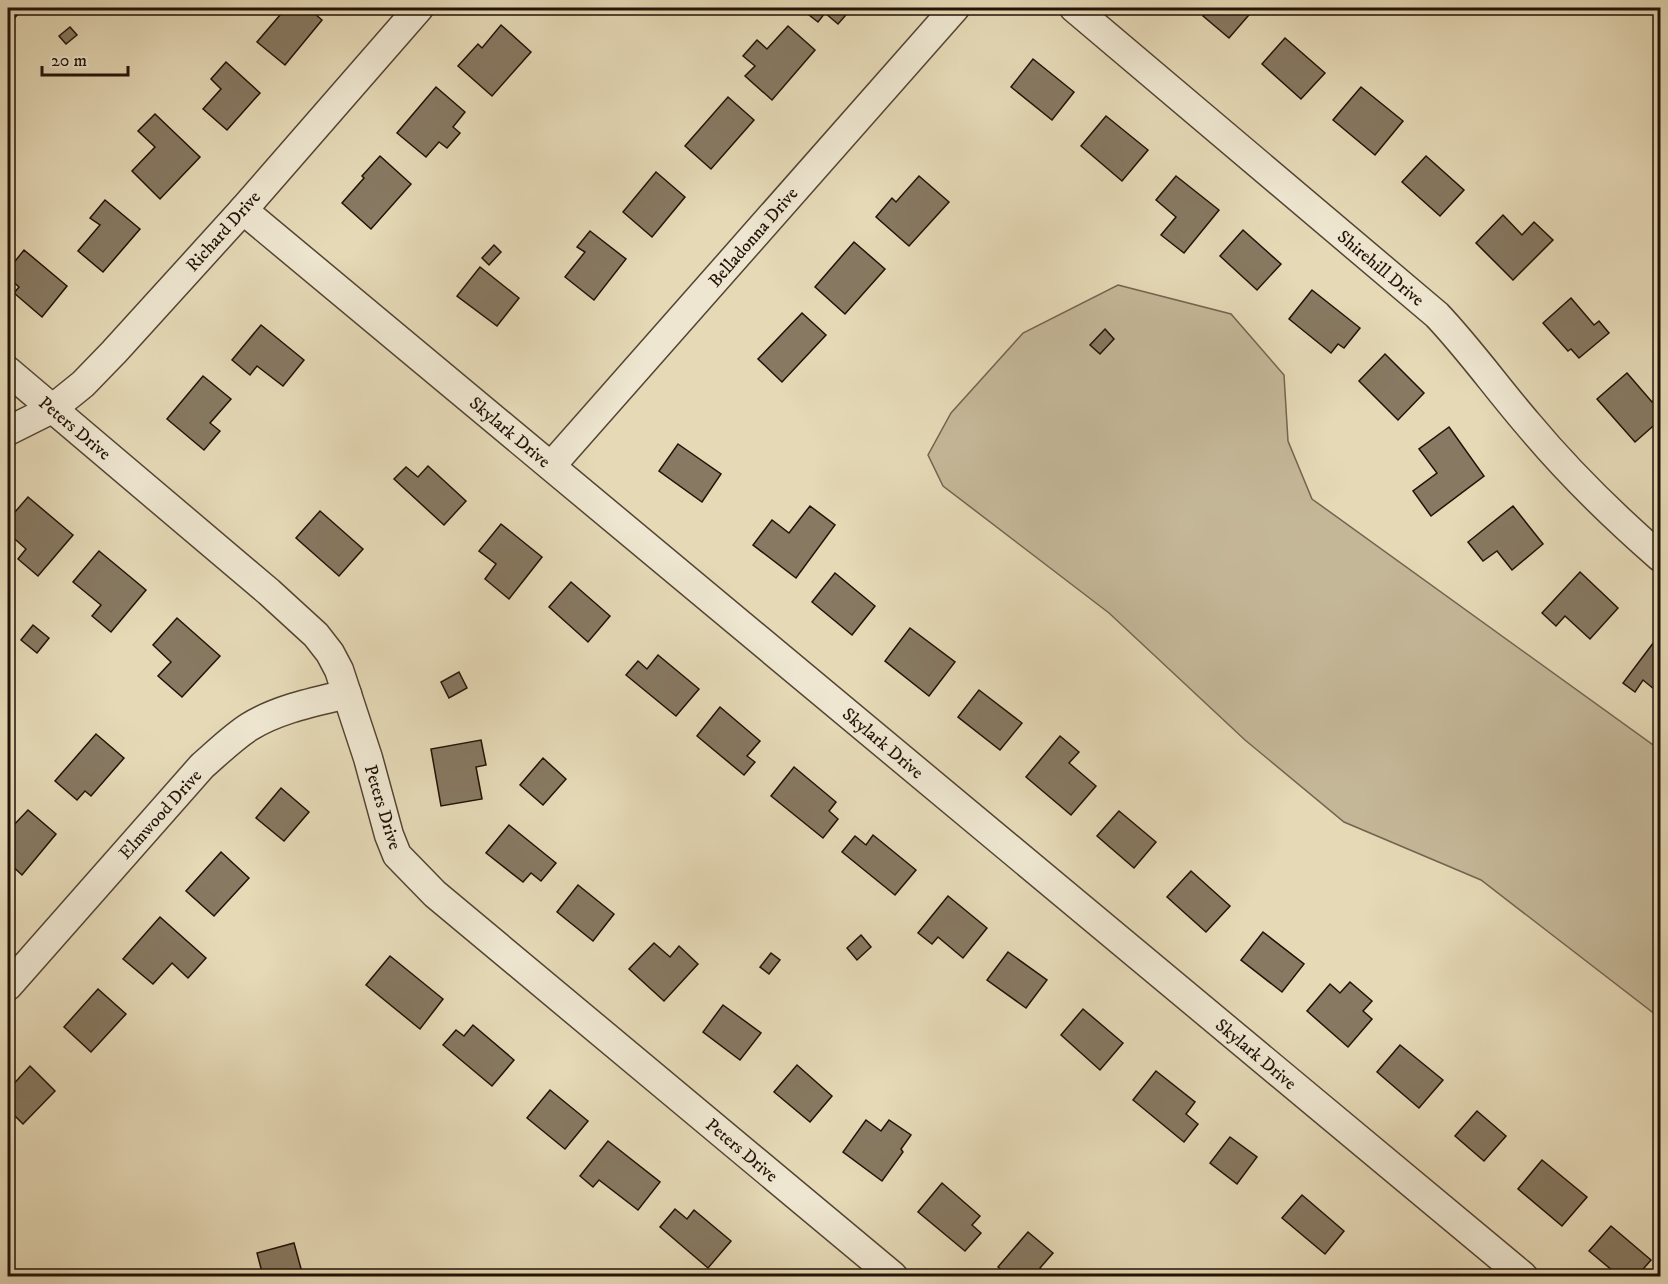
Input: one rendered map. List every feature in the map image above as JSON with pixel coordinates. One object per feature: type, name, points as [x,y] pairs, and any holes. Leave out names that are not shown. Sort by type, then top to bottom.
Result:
[{"type":"street","name":"Richard Drive","points":[[8,431],[52,409],[83,384],[243,210],[419,8]]},
{"type":"street","name":"Belladonna Drive","points":[[551,466],[955,8]]},
{"type":"street","name":"Shirehill Drive","points":[[1074,8],[1437,315],[1460,339],[1551,451],[1631,532],[1660,557]]},
{"type":"street","name":"Skylark Drive","points":[[243,210],[1523,1276]]},
{"type":"street","name":"Peters Drive","points":[[8,371],[300,620],[330,653],[339,670],[368,758],[389,835],[397,855],[411,871],[435,894],[893,1276]]},
{"type":"street","name":"Elmwood Drive","points":[[8,986],[202,766],[232,740],[250,726],[273,714],[347,694]]},
{"type":"shaded area","points":[[1118,285],[1231,314],[1284,375],[1288,441],[1312,499],[1660,750],[1660,1018],[1481,880],[1344,822],[1245,740],[1109,613],[943,486],[928,455],[951,413],[1023,333]]},
{"type":"building","points":[[8,8],[23,8],[8,26]]},
{"type":"building","points":[[286,8],[308,8],[322,20],[285,65],[257,42]]},
{"type":"building","points":[[800,8],[852,8],[838,24],[825,13],[818,22]]},
{"type":"building","points":[[1211,8],[1255,8],[1229,38],[1203,16]]},
{"type":"building","points":[[501,25],[531,52],[492,96],[458,66],[478,44],[482,48]]},
{"type":"building","points":[[788,26],[815,50],[772,100],[745,76],[755,66],[743,56],[757,40],[767,49]]},
{"type":"building","points":[[70,27],[77,35],[66,44],[59,36]]},
{"type":"building","points":[[1285,38],[1325,73],[1301,99],[1262,64]]},
{"type":"building","points":[[1033,59],[1074,92],[1052,120],[1011,87]]},
{"type":"building","points":[[226,62],[260,93],[227,130],[203,109],[221,89],[211,79]]},
{"type":"building","points":[[436,87],[465,112],[453,127],[460,133],[447,148],[439,142],[426,157],[397,133]]},
{"type":"building","points":[[1361,87],[1403,121],[1375,155],[1333,120]]},
{"type":"building","points":[[728,97],[754,120],[711,169],[685,146]]},
{"type":"building","points":[[155,114],[200,157],[160,199],[132,171],[155,147],[138,131]]},
{"type":"building","points":[[1106,116],[1148,150],[1122,181],[1081,146]]},
{"type":"building","points":[[380,156],[411,184],[371,229],[342,203]]},
{"type":"building","points":[[1426,156],[1464,190],[1440,216],[1402,182]]},
{"type":"building","points":[[656,172],[685,197],[652,237],[623,212]]},
{"type":"building","points":[[919,176],[949,202],[909,246],[876,217],[892,198],[896,202]]},
{"type":"building","points":[[1176,176],[1219,210],[1184,253],[1161,235],[1176,217],[1156,200]]},
{"type":"building","points":[[105,200],[140,229],[103,272],[78,251],[100,225],[90,218]]},
{"type":"building","points":[[1503,215],[1522,235],[1534,222],[1553,240],[1513,280],[1476,243]]},
{"type":"building","points":[[1243,230],[1281,264],[1257,290],[1220,256]]},
{"type":"building","points":[[590,231],[626,259],[594,300],[565,277],[585,252],[577,247]]},
{"type":"building","points":[[854,242],[885,269],[845,314],[815,287]]},
{"type":"building","points":[[494,245],[501,252],[489,265],[482,258]]},
{"type":"building","points":[[24,250],[67,286],[42,317],[14,293],[19,287],[8,277],[8,270]]},
{"type":"building","points":[[480,267],[519,298],[497,326],[457,296]]},
{"type":"building","points":[[1312,290],[1360,328],[1344,348],[1338,344],[1331,353],[1289,319]]},
{"type":"building","points":[[1571,298],[1594,325],[1599,321],[1609,333],[1579,358],[1571,349],[1568,351],[1543,323]]},
{"type":"building","points":[[802,313],[826,335],[782,382],[758,359]]},
{"type":"building","points":[[261,325],[304,360],[283,386],[257,366],[250,375],[232,360]]},
{"type":"building","points":[[1105,329],[1114,339],[1100,354],[1090,345]]},
{"type":"building","points":[[1385,354],[1424,393],[1398,420],[1359,381]]},
{"type":"building","points":[[1627,373],[1652,402],[1660,395],[1660,420],[1635,442],[1597,399]]},
{"type":"building","points":[[203,376],[231,399],[210,423],[220,431],[204,450],[167,419]]},
{"type":"building","points":[[1449,427],[1484,476],[1431,516],[1413,491],[1437,473],[1419,449]]},
{"type":"building","points":[[678,444],[721,474],[702,502],[659,471]]},
{"type":"building","points":[[428,466],[466,501],[444,525],[394,479],[406,467],[418,477]]},
{"type":"building","points":[[28,497],[73,535],[38,576],[18,559],[26,549],[8,533],[8,520]]},
{"type":"building","points":[[810,506],[835,525],[796,578],[753,545],[772,520],[789,533]]},
{"type":"building","points":[[1513,506],[1543,544],[1512,570],[1497,551],[1483,561],[1468,542]]},
{"type":"building","points":[[320,511],[363,549],[339,576],[296,538]]},
{"type":"building","points":[[501,524],[542,557],[509,599],[485,579],[496,564],[479,551]]},
{"type":"building","points":[[99,551],[146,590],[111,632],[92,616],[101,605],[73,582]]},
{"type":"building","points":[[1580,572],[1618,608],[1590,639],[1565,616],[1556,626],[1542,613]]},
{"type":"building","points":[[835,573],[875,606],[852,635],[812,602]]},
{"type":"building","points":[[571,582],[610,616],[588,642],[549,607]]},
{"type":"building","points":[[177,618],[220,656],[182,697],[158,676],[171,662],[153,645]]},
{"type":"building","points":[[33,625],[49,638],[37,653],[21,640]]},
{"type":"building","points":[[910,628],[955,662],[929,696],[885,661]]},
{"type":"building","points":[[1657,638],[1660,641],[1660,694],[1643,680],[1635,692],[1623,683]]},
{"type":"building","points":[[658,655],[699,689],[676,716],[626,675],[638,661],[647,669]]},
{"type":"building","points":[[459,672],[467,688],[449,698],[441,682]]},
{"type":"building","points":[[979,690],[1022,723],[1000,750],[958,717]]},
{"type":"building","points":[[720,707],[760,741],[747,756],[755,762],[744,775],[697,736]]},
{"type":"building","points":[[96,734],[124,758],[91,796],[85,791],[77,800],[55,781]]},
{"type":"building","points":[[1060,736],[1079,752],[1069,763],[1096,786],[1071,815],[1026,777]]},
{"type":"building","points":[[481,740],[486,765],[476,767],[482,799],[441,806],[431,749]]},
{"type":"building","points":[[543,758],[566,779],[543,805],[520,785]]},
{"type":"building","points":[[794,767],[836,802],[829,811],[838,819],[823,838],[771,796]]},
{"type":"building","points":[[281,788],[309,812],[284,841],[256,818]]},
{"type":"building","points":[[28,810],[56,834],[22,875],[8,862],[8,823],[12,827]]},
{"type":"building","points":[[1119,811],[1156,842],[1134,868],[1097,836]]},
{"type":"building","points":[[509,825],[556,863],[541,881],[531,873],[523,882],[486,853]]},
{"type":"building","points":[[873,835],[916,870],[895,895],[842,852],[855,836],[866,845]]},
{"type":"building","points":[[221,852],[249,878],[214,916],[186,891]]},
{"type":"building","points":[[1191,871],[1230,906],[1206,932],[1167,897]]},
{"type":"building","points":[[578,885],[614,914],[593,941],[557,912]]},
{"type":"building","points":[[948,896],[987,928],[963,958],[938,937],[932,944],[918,933]]},
{"type":"building","points":[[160,917],[206,958],[188,978],[172,963],[153,984],[123,959]]},
{"type":"building","points":[[1263,932],[1304,964],[1282,992],[1241,960]]},
{"type":"building","points":[[861,935],[871,947],[857,960],[847,948]]},
{"type":"building","points":[[654,943],[670,957],[679,946],[698,964],[664,1001],[629,969]]},
{"type":"building","points":[[1008,952],[1047,980],[1026,1008],[987,980]]},
{"type":"building","points":[[771,953],[780,960],[769,974],[760,967]]},
{"type":"building","points":[[390,956],[443,999],[420,1029],[366,985]]},
{"type":"building","points":[[1350,982],[1372,1001],[1363,1011],[1372,1019],[1348,1047],[1307,1011],[1330,984],[1340,993]]},
{"type":"building","points":[[98,989],[126,1014],[91,1052],[64,1027]]},
{"type":"building","points":[[723,1005],[761,1033],[740,1060],[703,1032]]},
{"type":"building","points":[[1083,1009],[1123,1043],[1100,1070],[1061,1035]]},
{"type":"building","points":[[473,1025],[514,1060],[492,1086],[443,1045],[456,1030],[464,1036]]},
{"type":"building","points":[[1400,1045],[1443,1080],[1419,1108],[1377,1072]]},
{"type":"building","points":[[797,1065],[832,1096],[810,1122],[774,1092]]},
{"type":"building","points":[[30,1066],[55,1091],[23,1124],[8,1109],[8,1090]]},
{"type":"building","points":[[1156,1071],[1195,1102],[1186,1114],[1198,1124],[1184,1142],[1133,1100]]},
{"type":"building","points":[[550,1090],[588,1121],[565,1149],[527,1118]]},
{"type":"building","points":[[1477,1111],[1506,1136],[1484,1161],[1455,1136]]},
{"type":"building","points":[[866,1120],[881,1131],[889,1120],[911,1135],[901,1149],[903,1152],[882,1181],[843,1152]]},
{"type":"building","points":[[1230,1137],[1257,1157],[1237,1184],[1210,1163]]},
{"type":"building","points":[[608,1141],[660,1182],[638,1210],[599,1180],[593,1187],[580,1176]]},
{"type":"building","points":[[1542,1160],[1587,1197],[1562,1226],[1518,1189]]},
{"type":"building","points":[[942,1183],[980,1216],[972,1225],[981,1233],[965,1251],[918,1212]]},
{"type":"building","points":[[1302,1195],[1344,1231],[1325,1254],[1282,1218]]},
{"type":"building","points":[[675,1209],[687,1219],[694,1210],[731,1241],[708,1268],[660,1227]]},
{"type":"building","points":[[1611,1226],[1651,1260],[1637,1276],[1619,1276],[1589,1251]]},
{"type":"building","points":[[1028,1232],[1053,1253],[1040,1268],[1049,1276],[1002,1276],[1005,1273],[998,1267]]},
{"type":"building","points":[[294,1243],[303,1276],[263,1276],[257,1253]]}]
